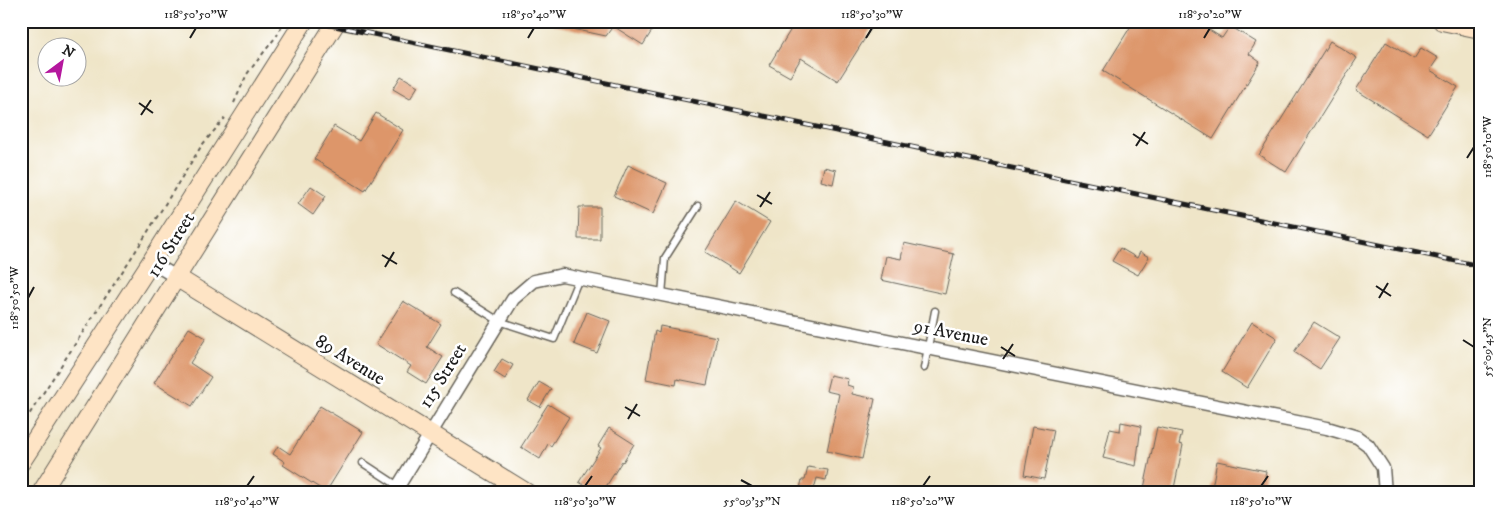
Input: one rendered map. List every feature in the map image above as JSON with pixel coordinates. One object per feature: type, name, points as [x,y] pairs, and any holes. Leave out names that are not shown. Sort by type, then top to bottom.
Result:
[{"type":"main road","name":"116 Street","points":[[21,462],[152,262],[304,21]]},
{"type":"main road","name":"116 Street","points":[[41,493],[337,21]]},
{"type":"main road","points":[[1442,21],[1480,29]]},
{"type":"main road","name":"89 Avenue","points":[[176,277],[528,493]]},
{"type":"street","name":"89 Avenue","points":[[152,262],[176,277]]},
{"type":"street","name":"91 Avenue","points":[[531,284],[534,281],[562,275],[579,278],[1327,428],[1357,437],[1368,445],[1383,468],[1385,493]]},
{"type":"street","name":"115 Street","points":[[400,491],[430,434],[499,321],[513,299],[531,284]]},
{"type":"lane","points":[[662,295],[665,258],[698,206]]},
{"type":"lane","points":[[454,293],[499,321],[554,339],[579,278]]},
{"type":"lane","points":[[924,368],[935,311]]},
{"type":"lane","points":[[363,463],[400,491]]},
{"type":"path","points":[[230,109],[247,74],[286,21]]},
{"type":"path","points":[[21,427],[202,145],[226,115]]},
{"type":"building","points":[[555,21],[658,21],[643,45],[613,26],[606,36],[554,25]]},
{"type":"building","points":[[796,21],[876,21],[838,81],[801,58],[790,77],[769,65]]},
{"type":"building","points":[[1134,21],[1195,21],[1222,38],[1230,26],[1256,42],[1249,54],[1260,62],[1213,139],[1103,71]]},
{"type":"building","points":[[1330,41],[1357,58],[1286,172],[1259,155]]},
{"type":"building","points":[[1386,42],[1414,59],[1421,48],[1438,58],[1430,70],[1458,87],[1428,135],[1356,90]]},
{"type":"building","points":[[401,76],[418,86],[410,99],[393,89]]},
{"type":"building","points":[[376,113],[403,130],[365,191],[314,159],[334,126],[359,141]]},
{"type":"building","points":[[628,165],[667,183],[653,214],[614,196]]},
{"type":"building","points":[[824,167],[836,170],[833,184],[821,181]]},
{"type":"building","points":[[311,186],[326,196],[313,215],[298,204]]},
{"type":"building","points":[[736,201],[770,222],[739,273],[705,252]]},
{"type":"building","points":[[579,207],[600,207],[600,239],[578,239]]},
{"type":"building","points":[[904,243],[954,254],[945,294],[881,280],[886,256],[901,259]]},
{"type":"building","points":[[1120,248],[1137,258],[1140,252],[1149,257],[1138,275],[1112,261]]},
{"type":"building","points":[[403,301],[441,324],[427,347],[443,357],[426,384],[407,372],[411,366],[376,344]]},
{"type":"building","points":[[587,312],[610,321],[597,353],[574,344]]},
{"type":"building","points":[[1252,322],[1277,338],[1247,388],[1222,372]]},
{"type":"building","points":[[1314,322],[1340,338],[1320,369],[1294,352]]},
{"type":"building","points":[[660,326],[717,337],[707,385],[677,379],[676,385],[646,379],[655,331],[659,333]]},
{"type":"building","points":[[189,328],[206,338],[190,363],[211,377],[192,406],[154,383]]},
{"type":"building","points":[[502,359],[513,365],[505,379],[494,372]]},
{"type":"building","points":[[830,375],[848,379],[847,385],[853,387],[852,394],[875,399],[862,459],[827,451],[839,394],[826,391]]},
{"type":"building","points":[[539,382],[551,389],[540,407],[528,400]]},
{"type":"building","points":[[548,404],[569,417],[551,446],[548,444],[540,459],[521,447]]},
{"type":"building","points":[[320,406],[363,432],[326,492],[283,465],[285,462],[273,454],[278,446],[290,454]]},
{"type":"building","points":[[1121,422],[1141,426],[1136,466],[1103,458],[1110,429],[1120,431]]},
{"type":"building","points":[[1033,426],[1054,430],[1044,479],[1024,475]]},
{"type":"building","points":[[1157,427],[1182,432],[1179,444],[1183,445],[1173,493],[1143,493]]},
{"type":"building","points":[[609,428],[634,444],[602,493],[597,493],[579,482],[601,448],[598,446]]},
{"type":"building","points":[[1217,461],[1266,471],[1262,493],[1211,493]]},
{"type":"building","points":[[808,467],[828,470],[826,480],[817,478],[813,493],[799,493],[802,480],[805,480]]},
{"type":"railway","points":[[311,21],[1480,266]]}]
